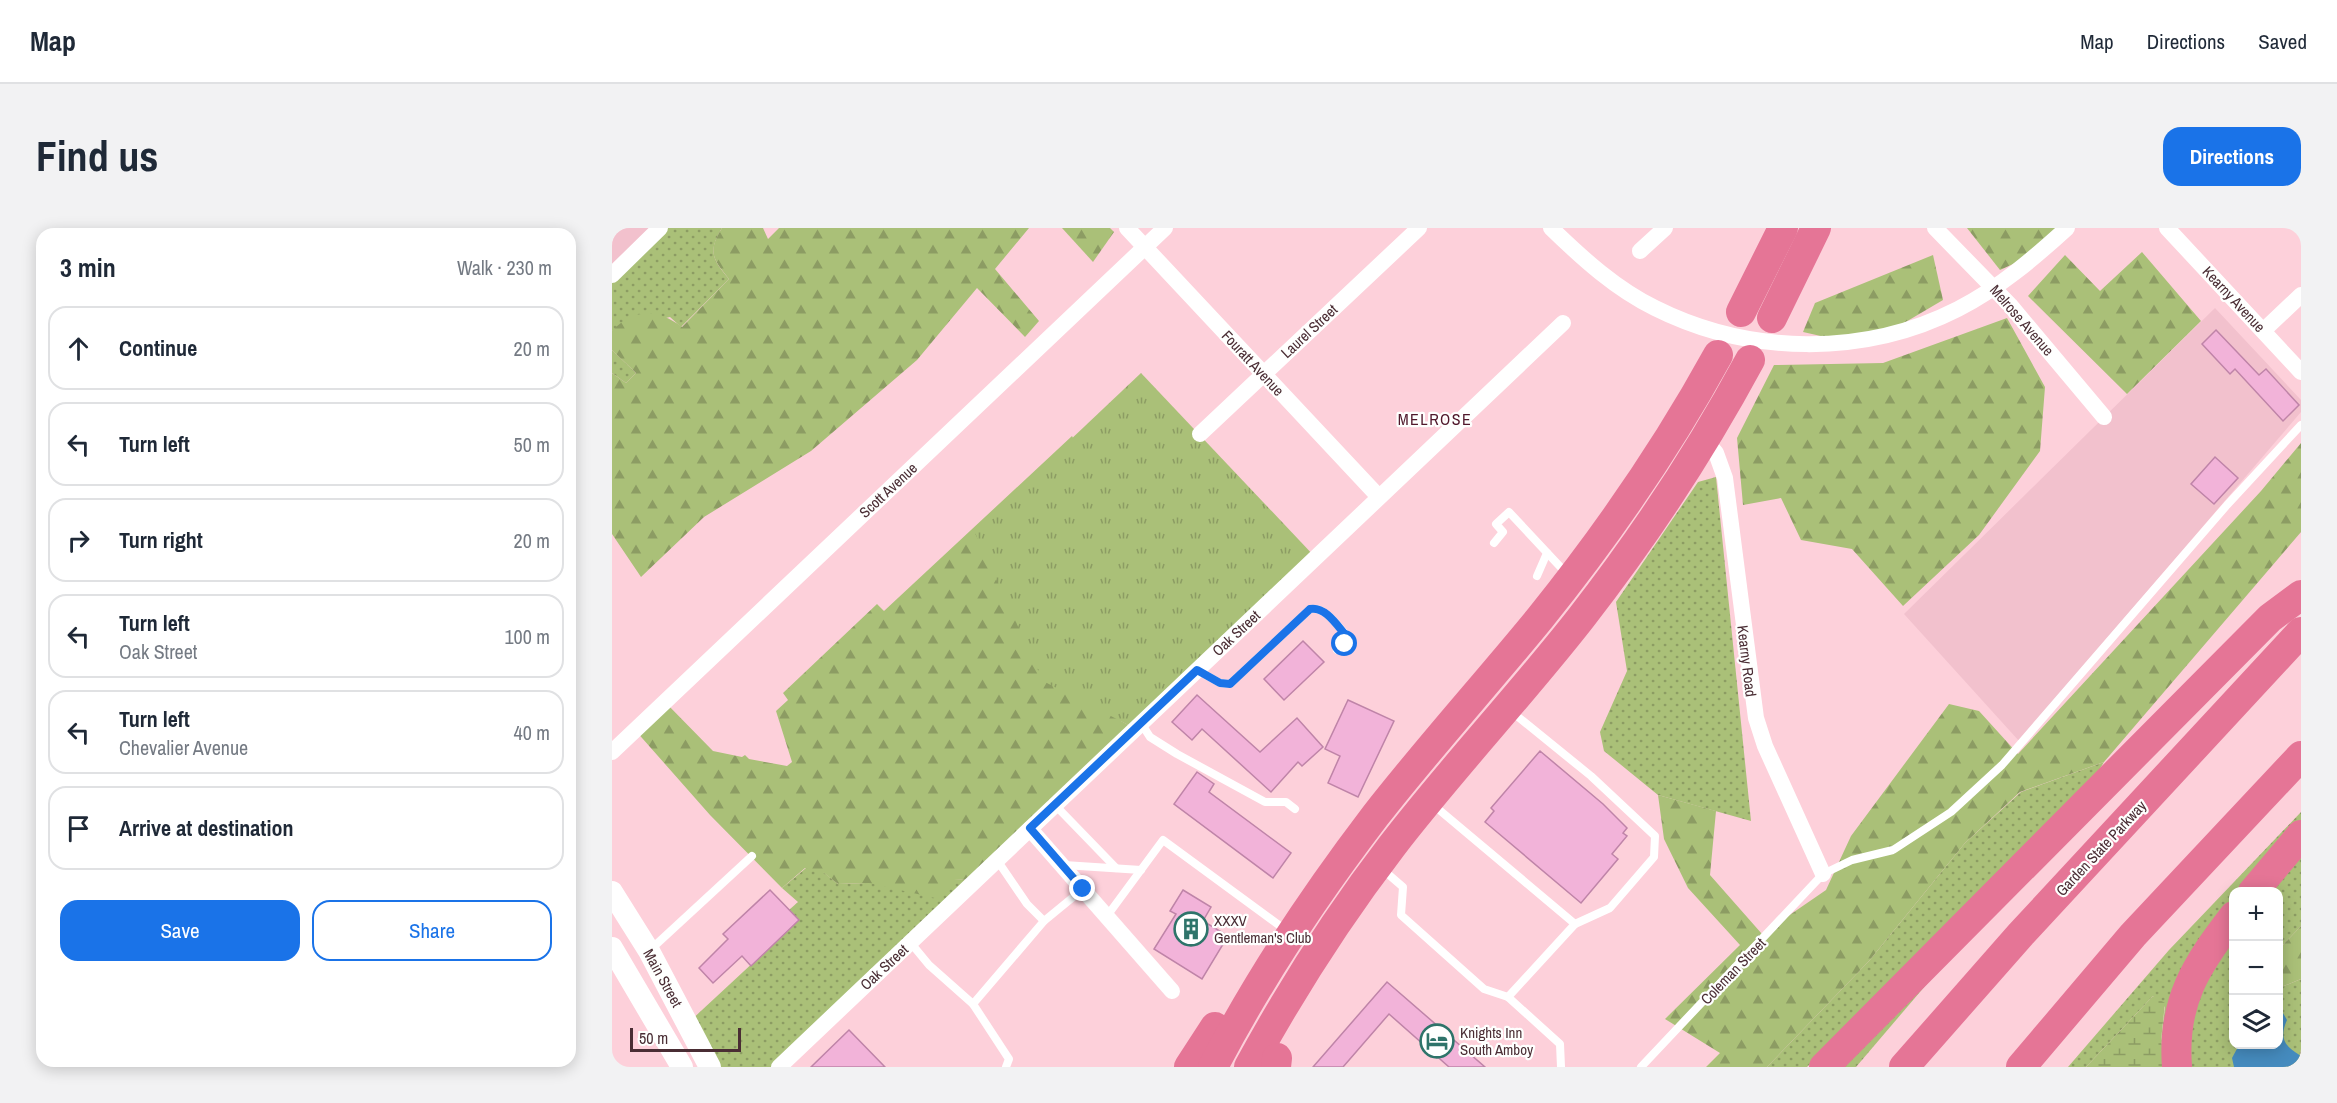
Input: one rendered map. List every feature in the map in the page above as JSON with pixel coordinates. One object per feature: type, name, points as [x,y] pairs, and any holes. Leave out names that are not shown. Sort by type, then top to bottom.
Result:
[{"type":"highway","points":[[1741,312],[1783,228]]},
{"type":"highway","points":[[1772,318],[1816,231]]},
{"type":"highway","points":[[1189,1067],[1234,996],[1288,936],[1382,808],[1571,578],[1669,437],[1718,355]]},
{"type":"highway","points":[[1249,1067],[1305,971],[1378,865],[1596,598],[1705,440],[1750,360]]},
{"type":"highway","points":[[1824,1067],[2270,618],[2301,595]]},
{"type":"highway","name":"Garden State Parkway","points":[[1904,1067],[1991,967],[2301,632]]},
{"type":"highway","points":[[2021,1067],[2133,935],[2290,771],[2301,756]]},
{"type":"highway","points":[[2256,887],[2301,835]]},
{"type":"highway","points":[[1276,1064],[1354,899]]},
{"type":"highway","points":[[2177,1067],[2178,1027],[2186,988],[2203,957],[2229,923]]},
{"type":"highway","points":[[1213,1067],[1288,936]]},
{"type":"main road","name":"Main Street","points":[[612,892],[649,951],[710,1067]]},
{"type":"main road","points":[[618,957],[649,951]]},
{"type":"main road","name":"Main Street","points":[[618,957],[682,1067]]},
{"type":"street","points":[[612,274],[660,228]]},
{"type":"street","name":"Fouratt Avenue","points":[[1127,228],[1379,497]]},
{"type":"street","name":"Scott Avenue","points":[[612,752],[1165,228]]},
{"type":"street","name":"Laurel Street","points":[[1200,434],[1419,228]]},
{"type":"street","points":[[1551,228],[1613,282],[1655,308],[1689,323],[1738,337],[1798,344],[1858,341],[1918,327],[1959,309],[1995,288],[2025,266],[2067,228]]},
{"type":"street","points":[[1640,251],[1665,228]]},
{"type":"street","name":"Melrose Avenue","points":[[1935,228],[1995,288],[2104,417]]},
{"type":"street","name":"Kearny Avenue","points":[[2167,228],[2301,372]]},
{"type":"street","points":[[2264,330],[2301,295]]},
{"type":"street","name":"Oak Street","points":[[778,1067],[1563,323]]},
{"type":"street","name":"Kearny Road","points":[[1705,440],[1716,453],[1725,478],[1756,718],[1765,746],[1823,874]]},
{"type":"street","points":[[1030,828],[1172,991]]},
{"type":"lane","points":[[1823,874],[1852,861],[1893,850],[1902,845],[1951,812],[2002,765],[2227,505],[2301,425]]},
{"type":"lane","points":[[1494,543],[1503,532],[1496,524],[1509,512],[1571,578]]},
{"type":"lane","points":[[1537,576],[1547,553]]},
{"type":"lane","points":[[1197,670],[1220,683],[1230,684],[1310,609],[1316,608],[1323,610],[1348,638],[1337,650]]},
{"type":"lane","points":[[1507,708],[1591,776],[1655,836],[1654,857],[1610,908],[1575,924],[1508,998]]},
{"type":"lane","points":[[1141,723],[1150,737],[1177,754],[1265,801],[1286,802],[1294,809]]},
{"type":"lane","points":[[1429,801],[1575,924]]},
{"type":"lane","points":[[1055,805],[1116,868]]},
{"type":"lane","points":[[1107,916],[1163,840],[1288,936]]},
{"type":"lane","points":[[649,951],[752,856]]},
{"type":"lane","points":[[997,860],[1027,904],[1044,921]]},
{"type":"lane","points":[[1062,865],[1141,870]]},
{"type":"lane","points":[[1378,865],[1404,887],[1401,915],[1484,989],[1508,998],[1560,1044],[1561,1067]]},
{"type":"lane","name":"Coleman Street","points":[[1641,1067],[1823,874]]},
{"type":"lane","points":[[973,1004],[1044,921],[1083,889]]},
{"type":"lane","points":[[910,942],[929,965],[973,1004],[1009,1059],[1006,1067]]},
{"type":"shaded area","points":[[612,228],[662,228],[612,275]]},
{"type":"shaded area","points":[[2215,308],[2301,400],[2301,412],[2019,741],[1904,614]]},
{"type":"green space","points":[[660,228],[722,228],[715,243],[714,255],[729,279],[681,327],[670,317],[612,331],[612,275]]},
{"type":"green space","points":[[722,228],[763,228],[768,239],[779,228],[1029,228],[995,269],[1039,321],[1025,337],[977,288],[917,360],[811,451],[704,517],[641,577],[612,534],[612,373],[626,383],[636,373],[612,350],[612,331],[629,318],[646,314],[664,317],[682,327],[729,279],[719,266],[713,249]]},
{"type":"green space","points":[[1062,228],[1110,228],[1114,232],[1093,262]]},
{"type":"green space","points":[[1967,228],[2059,228],[2044,250],[2000,270]]},
{"type":"green space","points":[[2142,252],[2201,321],[2127,394],[2028,296],[2065,255],[2100,291]]},
{"type":"green space","points":[[1933,255],[1943,300],[1865,346],[1803,332],[1815,303]]},
{"type":"green space","points":[[2007,318],[2045,387],[2040,451],[1979,535],[1903,606],[1852,549],[1801,540],[1781,498],[1743,505],[1737,438],[1774,365],[1883,363]]},
{"type":"green space","points":[[612,350],[636,373],[626,383],[612,373]]},
{"type":"green space","points":[[1141,373],[1316,558],[1136,729],[1043,681],[974,531]]},
{"type":"green space","points":[[1072,436],[1098,485],[1121,721],[1136,729],[976,879],[954,880],[935,898],[869,883],[838,884],[824,873],[805,868],[782,888],[710,815],[635,730],[665,702],[713,751],[742,757],[745,755],[749,759],[787,766],[792,762],[776,711],[788,700],[783,693],[877,604],[884,611]]},
{"type":"green space","points":[[2301,443],[2301,532],[2104,762],[2020,792],[1965,843],[1869,961],[1767,1067],[1706,1067],[1720,1053],[1665,1019],[1740,945],[1688,888],[1664,839],[1658,795],[1716,811],[1710,875],[1762,934],[1826,890],[1851,836],[1949,704],[1979,711],[2018,754],[2261,491]]},
{"type":"green space","points":[[1716,477],[1751,821],[1658,795],[1604,751],[1600,732],[1627,671],[1616,602],[1698,482]]},
{"type":"green space","points":[[2104,762],[2092,782],[1807,1067],[1767,1067],[1869,961],[1965,843],[2021,792]]},
{"type":"green space","points":[[2301,812],[2301,823],[2247,887],[2229,887]]},
{"type":"green space","points":[[2301,848],[2301,926],[2283,945],[2283,887],[2269,887]]},
{"type":"green space","points":[[812,863],[838,884],[976,879],[779,1067],[710,1067],[688,1023],[799,920],[789,910],[798,902],[782,888]]},
{"type":"green space","points":[[2229,887],[2229,915],[2166,1065],[2161,1041],[2165,1007],[2153,996],[2086,1067],[2068,1067],[2169,950]]},
{"type":"green space","points":[[2301,926],[2301,979],[2283,986],[2283,945]]},
{"type":"green space","points":[[2229,938],[2229,1049],[2283,1049],[2283,986],[2301,979],[2301,1067],[2186,1067],[2187,1019]]},
{"type":"green space","points":[[1943,965],[1856,1067],[1835,1067]]},
{"type":"green space","points":[[2153,996],[2165,1003],[2161,1041],[2167,1067],[2086,1067]]},
{"type":"water","points":[[2283,1013],[2287,1020],[2283,1032]]},
{"type":"water","points":[[2283,1037],[2287,1045],[2301,1056],[2301,1067],[2234,1067],[2232,1058],[2237,1049],[2283,1049]]},
{"type":"building","points":[[2216,330],[2259,375],[2266,369],[2299,405],[2283,421],[2235,369],[2230,374],[2202,344]]},
{"type":"building","points":[[2215,457],[2238,478],[2214,504],[2191,484]]},
{"type":"building","points":[[1303,641],[1324,662],[1284,700],[1264,679]]},
{"type":"building","points":[[1197,695],[1260,752],[1297,718],[1323,747],[1302,766],[1298,762],[1271,792],[1202,729],[1192,740],[1172,722]]},
{"type":"building","points":[[1348,700],[1394,721],[1358,797],[1328,783],[1340,756],[1325,749]]},
{"type":"building","points":[[1540,751],[1603,804],[1627,828],[1623,833],[1627,836],[1612,854],[1618,859],[1581,903],[1485,822],[1494,811],[1491,808]]},
{"type":"building","points":[[1197,772],[1214,784],[1209,792],[1291,853],[1273,878],[1174,804]]},
{"type":"building","points":[[770,890],[799,920],[751,966],[742,956],[713,983],[699,968],[728,939],[723,934]]},
{"type":"building","name":"XXXV Gentleman's Club","points":[[1183,890],[1211,907],[1203,921],[1228,936],[1202,979],[1154,949],[1176,914],[1170,911]]},
{"type":"building","name":"Knights Inn South Amboy","points":[[1387,982],[1485,1067],[1449,1067],[1389,1014],[1343,1067],[1313,1067]]},
{"type":"building","points":[[849,1030],[885,1067],[811,1067]]},
{"type":"place","name":"XXXV Gentleman's Club","points":[[1191,929]]},
{"type":"place","name":"Knights Inn South Amboy","points":[[1437,1041]]},
{"type":"district","name":"MELROSE","points":[[1435,419]]},
{"type":"route","points":[[1083,889],[1030,828],[1197,670],[1220,683],[1230,684],[1310,609],[1323,610],[1348,638],[1345,644]]}]
